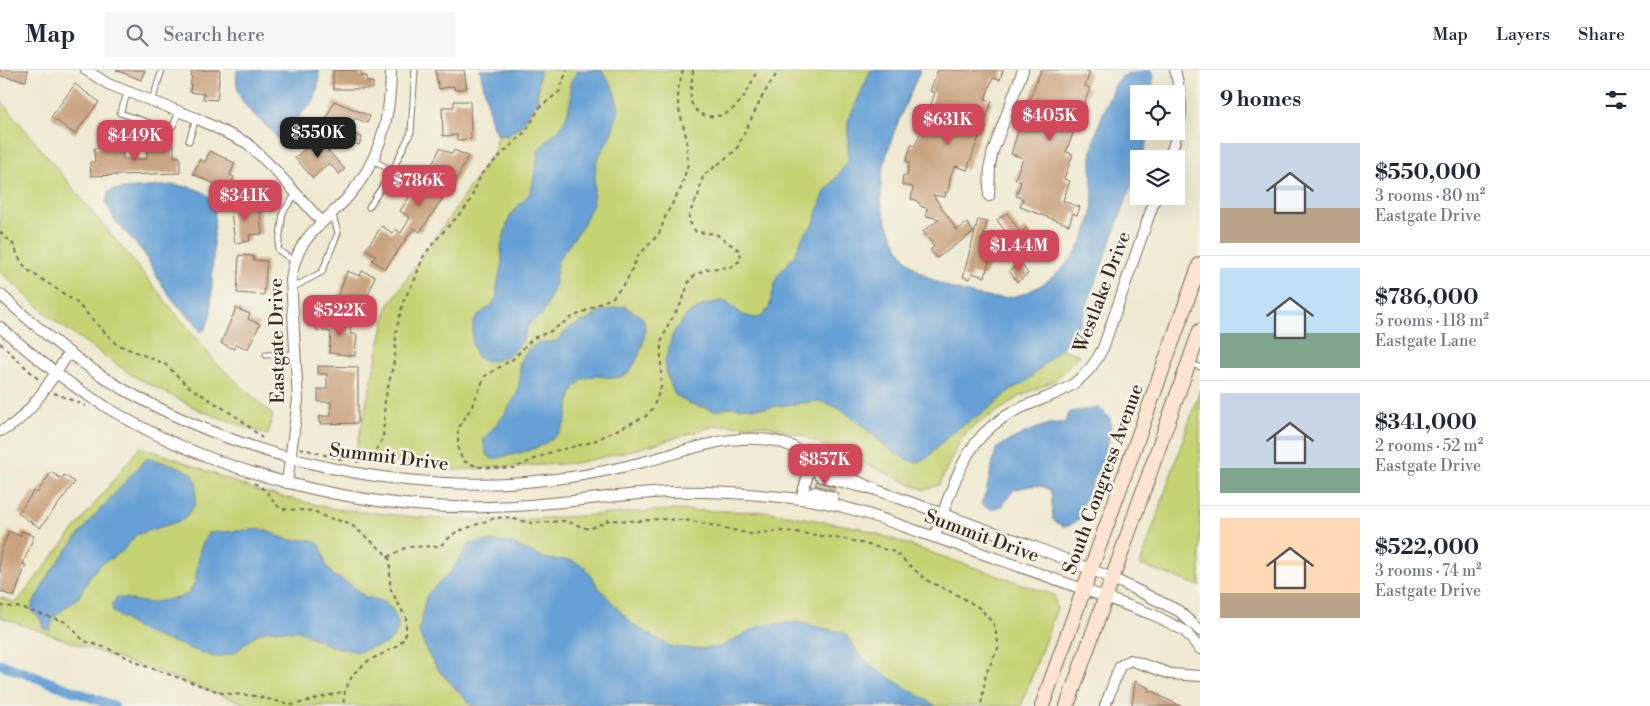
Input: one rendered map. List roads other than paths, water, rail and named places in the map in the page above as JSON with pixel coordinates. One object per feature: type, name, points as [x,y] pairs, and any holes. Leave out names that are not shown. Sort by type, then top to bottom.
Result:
[{"type":"main road","name":"South Congress Avenue","points":[[1042,706],[1200,264]]},
{"type":"main road","points":[[1067,706],[1112,578],[1194,365],[1200,331]]},
{"type":"street","points":[[86,70],[108,84],[196,118],[247,143],[321,221]]},
{"type":"street","name":"Eastgate Drive","points":[[287,482],[298,400],[292,288],[295,262],[303,241],[321,221],[349,196],[373,160],[388,119],[391,70]]},
{"type":"street","points":[[989,196],[990,165],[993,151],[1023,70]]},
{"type":"street","points":[[1172,150],[1179,129],[1182,99],[1175,70]]},
{"type":"street","name":"Westlake Drive","points":[[934,537],[968,452],[978,438],[1011,412],[1053,397],[1072,387],[1092,367],[1103,348],[1153,205]]},
{"type":"street","name":"Summit Drive","points":[[0,294],[69,353],[122,388],[158,407],[238,441],[290,458],[343,465],[402,480],[520,482],[607,471],[714,443],[740,439],[757,439],[791,446],[813,460],[825,472],[1112,578],[1179,612],[1200,631]]},
{"type":"street","name":"Summit Drive","points":[[0,327],[55,372],[94,400],[170,440],[216,459],[315,490],[361,498],[448,507],[533,505],[668,492],[703,492],[801,498],[847,508],[1105,597],[1162,619],[1184,631],[1200,649]]},
{"type":"street","points":[[0,431],[10,427],[22,417],[69,353]]},
{"type":"street","points":[[801,498],[813,460]]},
{"type":"street","points":[[1106,706],[1120,666],[1130,660],[1171,674],[1200,676]]},
{"type":"lane","points":[[152,101],[162,70]]},
{"type":"lane","points":[[369,207],[392,171],[411,132],[415,70]]},
{"type":"lane","points":[[128,92],[120,113],[153,124],[173,126],[179,111]]},
{"type":"lane","points":[[189,141],[196,118]]},
{"type":"lane","points":[[373,160],[392,171]]},
{"type":"lane","points":[[295,262],[278,250],[282,212],[296,194]]},
{"type":"lane","points":[[292,288],[322,272],[338,234],[332,212]]},
{"type":"lane","points":[[266,356],[296,354]]},
{"type":"lane","points":[[1162,619],[1169,606]]},
{"type":"water","points":[[237,70],[319,70],[318,88],[315,97],[310,106],[299,116],[290,138],[286,141],[280,142],[243,103],[237,83]]},
{"type":"water","points":[[480,70],[540,70],[537,101],[521,126],[508,136],[497,134],[493,128]]},
{"type":"water","points":[[577,70],[601,70],[613,87],[619,110],[612,132],[596,163],[593,204],[582,227],[558,260],[554,289],[542,315],[529,324],[522,342],[509,356],[494,361],[483,360],[477,357],[472,345],[473,324],[478,315],[492,305],[497,297],[497,286],[502,262],[501,245],[509,219],[531,192],[539,149],[560,128],[567,116],[571,97],[570,83]]},
{"type":"water","points":[[871,70],[920,70],[892,137],[882,173],[882,207],[886,221],[902,253],[909,262],[926,276],[946,286],[978,296],[1007,298],[1024,293],[1043,284],[1065,266],[1077,251],[1086,234],[1093,207],[1091,158],[1098,128],[1107,102],[1121,77],[1150,70],[1154,74],[1152,85],[1130,85],[1130,140],[1148,140],[1144,150],[1130,150],[1130,190],[1076,334],[1026,382],[1012,389],[990,408],[953,432],[927,458],[916,463],[890,449],[845,412],[832,405],[817,401],[766,408],[729,407],[717,411],[690,404],[675,395],[667,376],[665,361],[673,333],[686,316],[703,305],[721,301],[728,303],[743,315],[755,318],[761,317],[769,308],[777,276],[794,256],[803,236],[814,223],[824,193],[848,162],[848,121]]},
{"type":"water","points":[[171,185],[190,187],[202,191],[215,205],[211,312],[206,328],[201,333],[195,322],[176,304],[160,282],[144,253],[115,220],[106,203],[108,193],[112,190]]},
{"type":"water","points":[[624,306],[642,317],[645,327],[642,346],[635,363],[628,372],[621,377],[598,376],[581,381],[572,393],[563,427],[547,442],[514,455],[492,459],[487,455],[483,440],[504,415],[517,394],[520,379],[519,364],[528,349],[538,343],[556,341],[571,327],[601,311]]},
{"type":"water","points":[[1099,408],[1110,418],[1111,428],[1105,452],[1080,511],[1080,518],[1069,526],[1062,526],[1053,520],[1051,491],[1042,486],[1029,486],[1014,490],[1004,503],[997,508],[987,508],[981,504],[986,492],[996,449],[1010,440],[1039,427],[1064,423],[1070,412]]},
{"type":"water","points":[[147,458],[174,465],[192,473],[197,483],[195,505],[183,520],[136,535],[122,552],[101,564],[91,575],[79,597],[54,617],[50,630],[43,629],[41,619],[32,612],[31,607],[49,574],[94,516]]},
{"type":"water","points":[[262,529],[289,540],[311,540],[318,543],[322,549],[326,565],[334,576],[350,584],[366,597],[380,600],[392,609],[398,621],[398,628],[394,637],[388,643],[357,652],[331,646],[298,631],[268,630],[256,635],[233,654],[214,657],[141,631],[113,612],[112,604],[117,597],[148,603],[178,598],[188,594],[195,582],[200,549],[208,533]]},
{"type":"water","points":[[492,541],[510,543],[547,559],[570,560],[585,567],[599,588],[632,624],[670,646],[695,649],[720,647],[759,626],[796,622],[845,633],[858,653],[877,670],[936,706],[472,706],[438,670],[427,652],[419,632],[426,596],[452,570],[469,544]]},
{"type":"waterway","points":[[0,664],[114,706]]}]
